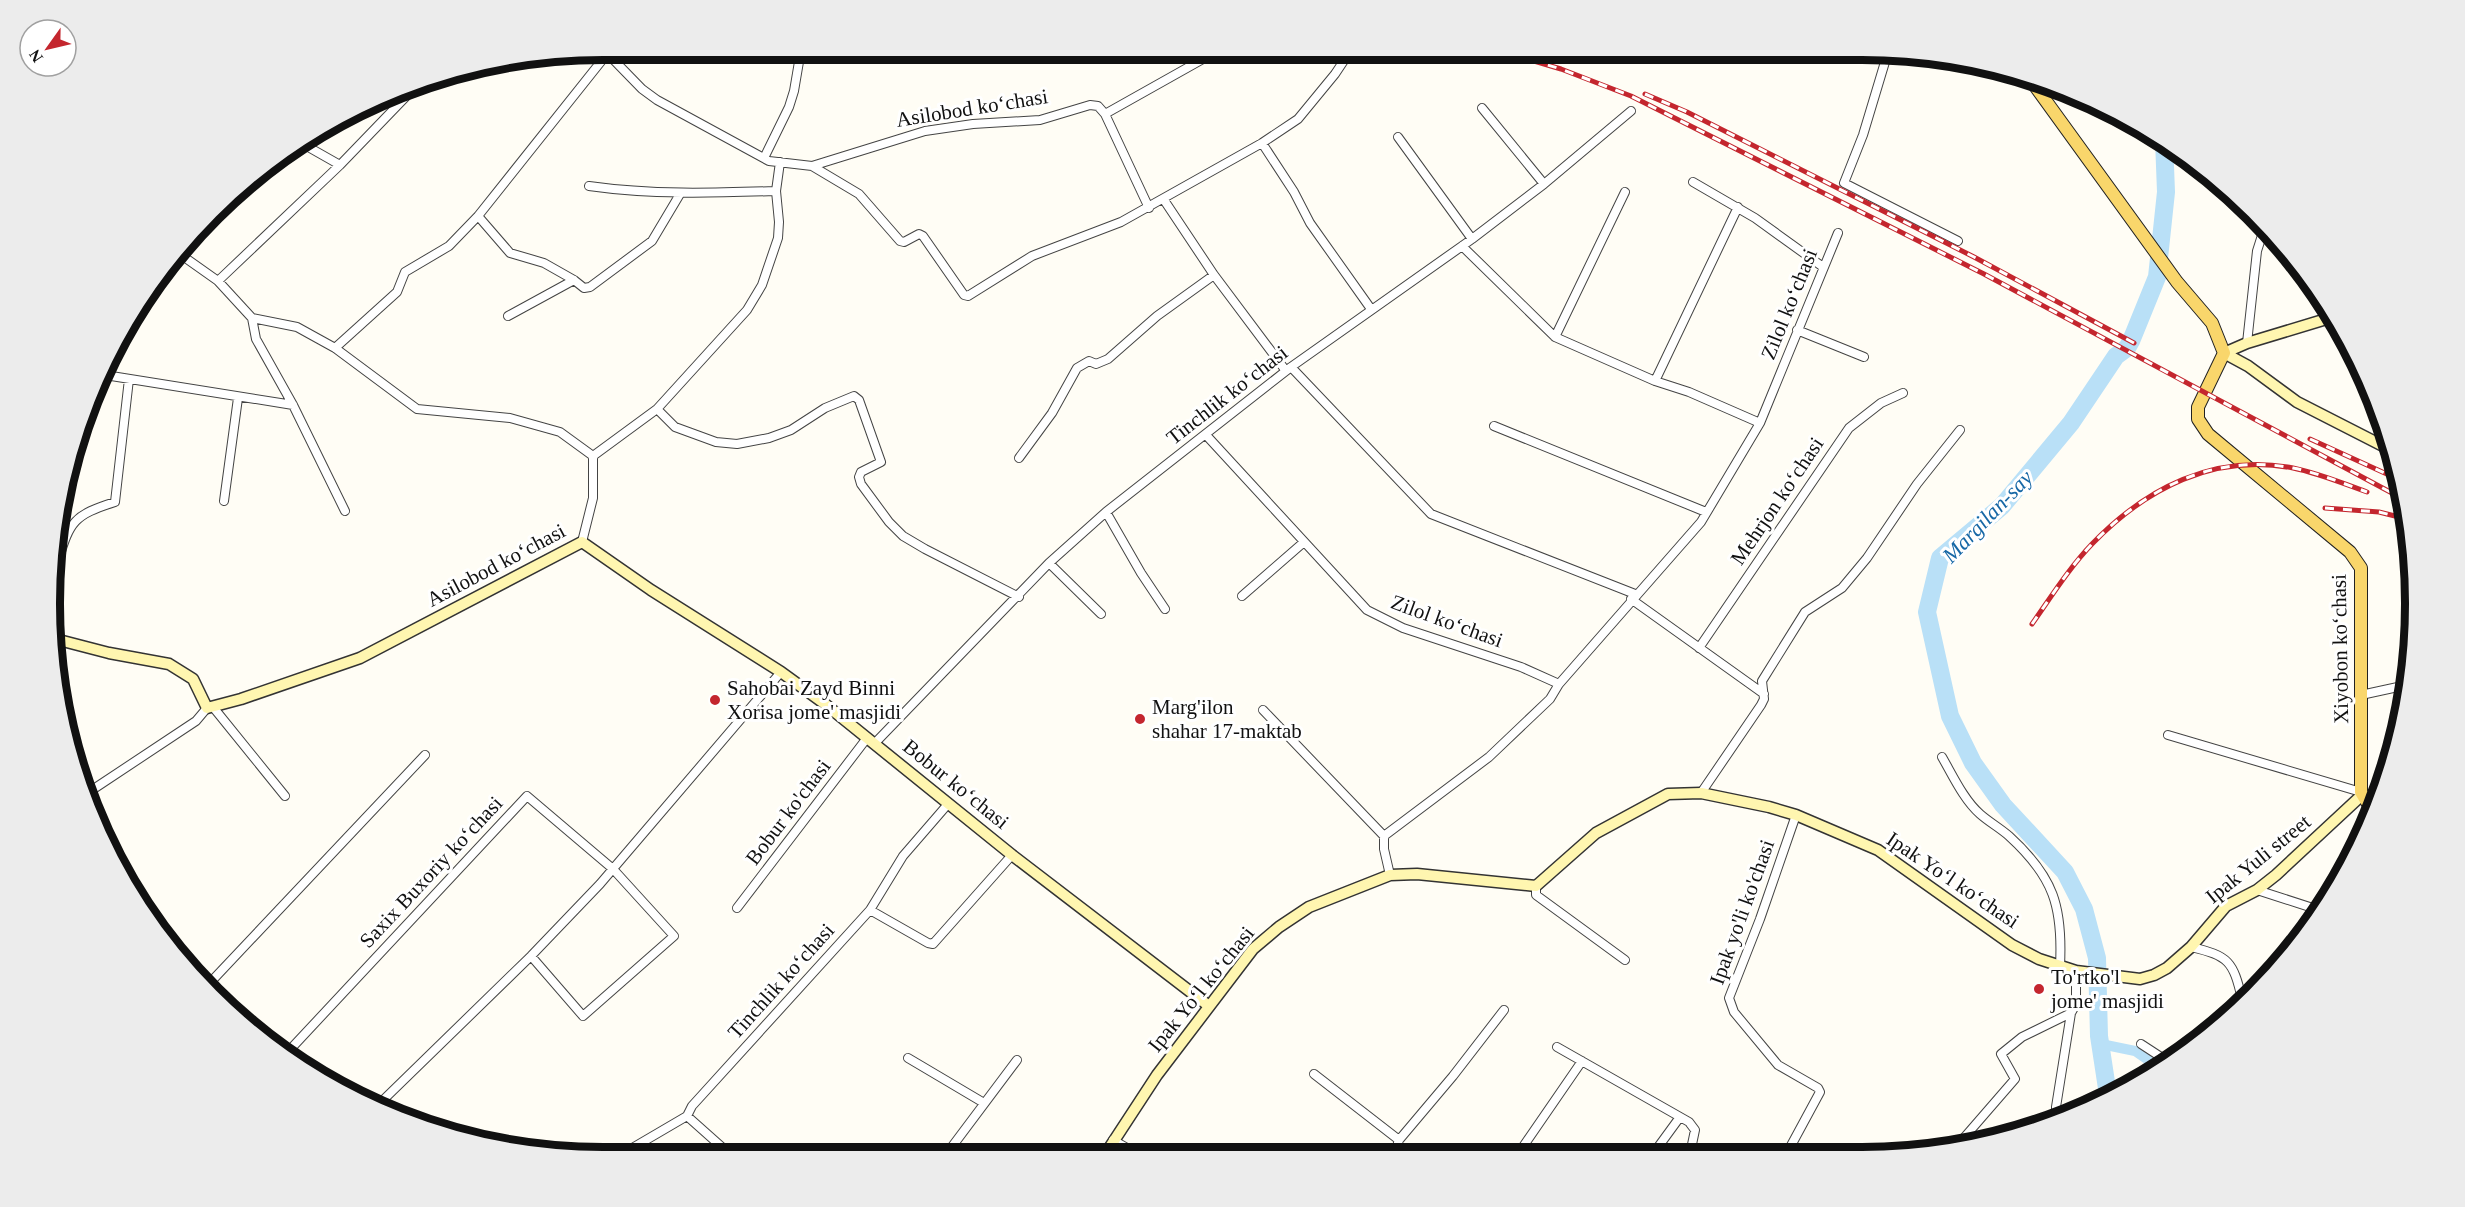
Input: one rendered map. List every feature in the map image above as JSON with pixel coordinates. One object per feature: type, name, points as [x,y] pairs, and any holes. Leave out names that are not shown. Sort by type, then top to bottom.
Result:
[{"type":"main road","points":[[2038,90],[2177,282],[2212,323],[2224,353]]},
{"type":"main road","name":"Xiyobon koʻchasi","points":[[2224,353],[2198,407],[2198,419],[2213,440],[2350,552],[2361,568],[2361,793]]},
{"type":"main road","points":[[2361,793],[2367,803]]},
{"type":"street","points":[[335,348],[396,292],[405,272],[449,246],[478,216],[600,60]]},
{"type":"street","name":"Asilobod koʻchasi","points":[[614,60],[642,89],[657,100],[769,161],[812,166],[859,194],[900,241],[904,242],[919,234],[923,236],[964,296],[968,296],[1032,255],[1121,222],[1149,208],[1262,143],[1298,119],[1344,60]]},
{"type":"street","points":[[764,158],[789,107],[799,60]]},
{"type":"street","points":[[1149,208],[1105,114],[1201,60]]},
{"type":"street","points":[[1885,61],[1863,135],[1844,183],[1958,241]]},
{"type":"street","points":[[218,281],[340,165],[405,98]]},
{"type":"street","name":"Asilobod koʻchasi","points":[[812,166],[925,131],[973,124],[1040,120],[1090,105],[1098,106],[1105,114]]},
{"type":"street","points":[[1482,108],[1544,184]]},
{"type":"street","name":"Tinchlik koʻchasi","points":[[871,741],[1019,597],[1049,564],[1106,512],[1288,369],[1472,239],[1544,184],[1631,111]]},
{"type":"street","points":[[1398,137],[1472,239]]},
{"type":"street","points":[[1262,143],[1294,192],[1310,222],[1371,309]]},
{"type":"street","points":[[309,147],[340,165]]},
{"type":"street","points":[[252,318],[297,327],[335,348],[417,409],[510,418],[560,432],[593,456],[657,409],[747,310],[762,285],[778,238],[776,191],[780,162]]},
{"type":"street","points":[[1694,182],[1738,207],[1823,267]]},
{"type":"street","points":[[589,186],[680,194],[776,191]]},
{"type":"street","points":[[1555,337],[1625,192]]},
{"type":"street","points":[[478,216],[510,253],[544,263],[584,288],[590,287],[652,241],[680,194]]},
{"type":"street","points":[[1164,200],[1214,275],[1288,369],[1431,514],[1633,597],[1764,694]]},
{"type":"street","points":[[1655,381],[1738,207]]},
{"type":"street","name":"Zilol ko‘chasi","points":[[1206,435],[1367,610],[1403,628],[1521,667],[1558,684],[1701,522],[1760,423],[1838,232]]},
{"type":"street","points":[[2247,343],[2257,251],[2262,236]]},
{"type":"street","points":[[1462,246],[1555,337],[1655,381],[1689,392],[1760,423]]},
{"type":"street","points":[[185,257],[218,281],[252,318],[256,339],[293,405],[345,511]]},
{"type":"street","points":[[1019,458],[1052,413],[1077,368],[1089,361],[1096,364],[1108,359],[1157,316],[1214,275]]},
{"type":"street","points":[[508,316],[574,280]]},
{"type":"street","points":[[2224,353],[2247,343],[2324,319]]},
{"type":"street","points":[[1797,330],[1864,357]]},
{"type":"street","points":[[2224,353],[2248,366],[2297,402],[2381,445]]},
{"type":"street","points":[[110,376],[293,405]]},
{"type":"street","points":[[65,531],[87,511],[115,502],[129,379]]},
{"type":"street","name":"Mehrjon koʻchasi","points":[[1699,648],[1849,428],[1881,403],[1903,393]]},
{"type":"street","points":[[657,409],[675,427],[716,442],[737,444],[769,438],[791,430],[825,408],[854,396],[859,400],[881,462],[861,472],[861,484],[889,522],[903,536],[925,549],[1019,597]]},
{"type":"street","points":[[224,501],[238,398]]},
{"type":"street","points":[[1494,426],[1706,512]]},
{"type":"street","points":[[1701,793],[1761,705],[1764,694],[1762,681],[1805,612],[1842,588],[1867,558],[1917,484],[1960,430]]},
{"type":"street","name":"Asilobod koʻchasi","points":[[93,790],[196,721],[210,707],[242,699],[360,658],[582,542],[593,498],[593,456]]},
{"type":"street","points":[[1106,512],[1141,573],[1166,609]]},
{"type":"street","name":"Bobur koʻchasi","points":[[582,542],[651,590],[781,672],[871,741],[1012,855],[1209,1006]]},
{"type":"street","points":[[1242,596],[1305,542]]},
{"type":"street","points":[[1049,564],[1101,614]]},
{"type":"street","points":[[61,641],[109,653],[169,664],[193,679],[210,707],[285,796]]},
{"type":"street","points":[[383,1100],[531,956],[613,869],[781,672]]},
{"type":"street","points":[[1384,836],[1489,758],[1550,699],[1558,684]]},
{"type":"street","points":[[2361,695],[2398,687]]},
{"type":"street","points":[[1263,710],[1384,836],[1384,849],[1390,875]]},
{"type":"street","points":[[2168,735],[2361,793]]},
{"type":"street","name":"Bobur ko'chasi","points":[[737,908],[871,741]]},
{"type":"street","points":[[212,981],[425,755]]},
{"type":"street","points":[[1942,757],[1979,813],[2031,858],[2051,890],[2060,913],[2060,966]]},
{"type":"street","name":"Ipak Yoʻl koʻchasi","points":[[1109,1147],[1157,1075],[1253,949],[1279,927],[1309,907],[1390,875],[1417,874],[1536,886],[1596,833],[1668,794],[1701,793],[1796,815],[1878,850],[2012,945],[2060,966],[2090,973]]},
{"type":"street","name":"Ipak Yuli street","points":[[2090,973],[2140,979],[2167,968],[2191,947],[2226,906],[2257,890],[2276,875],[2361,793]]},
{"type":"street","name":"Saxix Buxoriy ko‘chasi","points":[[292,1048],[527,796],[613,869]]},
{"type":"street","name":"Tinchlik koʻchasi","points":[[634,1147],[687,1116],[692,1106],[870,910],[903,856],[948,804]]},
{"type":"street","name":"Ipak yo'li ko'chasi","points":[[1790,1147],[1820,1092],[1818,1088],[1778,1065],[1734,1012],[1730,998],[1796,815]]},
{"type":"street","points":[[870,910],[933,944],[1012,855]]},
{"type":"street","points":[[531,956],[583,1016],[674,936],[613,869]]},
{"type":"street","points":[[1536,886],[1536,895],[1625,960]]},
{"type":"street","points":[[2257,890],[2311,908]]},
{"type":"street","points":[[2191,947],[2214,953],[2224,959],[2232,967],[2240,993]]},
{"type":"street","points":[[2056,1111],[2071,1013],[2076,1004],[2076,971]]},
{"type":"street","points":[[1397,1147],[1399,1140],[1453,1076],[1503,1010]]},
{"type":"street","points":[[1964,1138],[2015,1079],[2001,1053],[2022,1037],[2071,1013]]},
{"type":"street","points":[[2141,1044],[2160,1057]]},
{"type":"street","points":[[1557,1047],[1689,1122],[1695,1130],[1691,1147]]},
{"type":"street","points":[[908,1058],[984,1103]]},
{"type":"street","points":[[952,1147],[1017,1060]]},
{"type":"street","points":[[1523,1147],[1582,1062]]},
{"type":"street","points":[[1314,1074],[1399,1140]]},
{"type":"street","points":[[687,1116],[722,1147]]},
{"type":"street","points":[[1658,1147],[1680,1117]]},
{"type":"street","points":[[1113,1140],[1125,1147]]},
{"type":"waterway","name":"Margilan-say","points":[[2107,1088],[2099,1036],[2097,958],[2084,909],[2065,872],[2003,805],[1973,763],[1950,716],[1927,612],[1940,558],[2002,506],[2071,423],[2116,356],[2127,348],[2131,341],[2157,277],[2166,192],[2165,153]]},
{"type":"waterway","points":[[2101,1044],[2135,1051],[2151,1062]]},
{"type":"railway","points":[[1530,60],[1561,69],[1631,96],[1984,274],[2394,494]]},
{"type":"railway","points":[[1645,94],[1687,112],[1974,257],[2134,343]]},
{"type":"railway","points":[[2310,439],[2389,475]]},
{"type":"railway","points":[[2032,624],[2092,544],[2135,506],[2183,479],[2236,466],[2264,465],[2302,470],[2367,492]]},
{"type":"railway","points":[[2325,508],[2379,512],[2398,517]]},
{"type":"place","name":"Sahobai Zayd Binni Xorisa jome' masjidi","points":[[715,700]]},
{"type":"place","name":"Marg'ilon shahar 17-maktab","points":[[1140,719]]},
{"type":"place","name":"To'rtko'l jome' masjidi","points":[[2039,989]]}]
